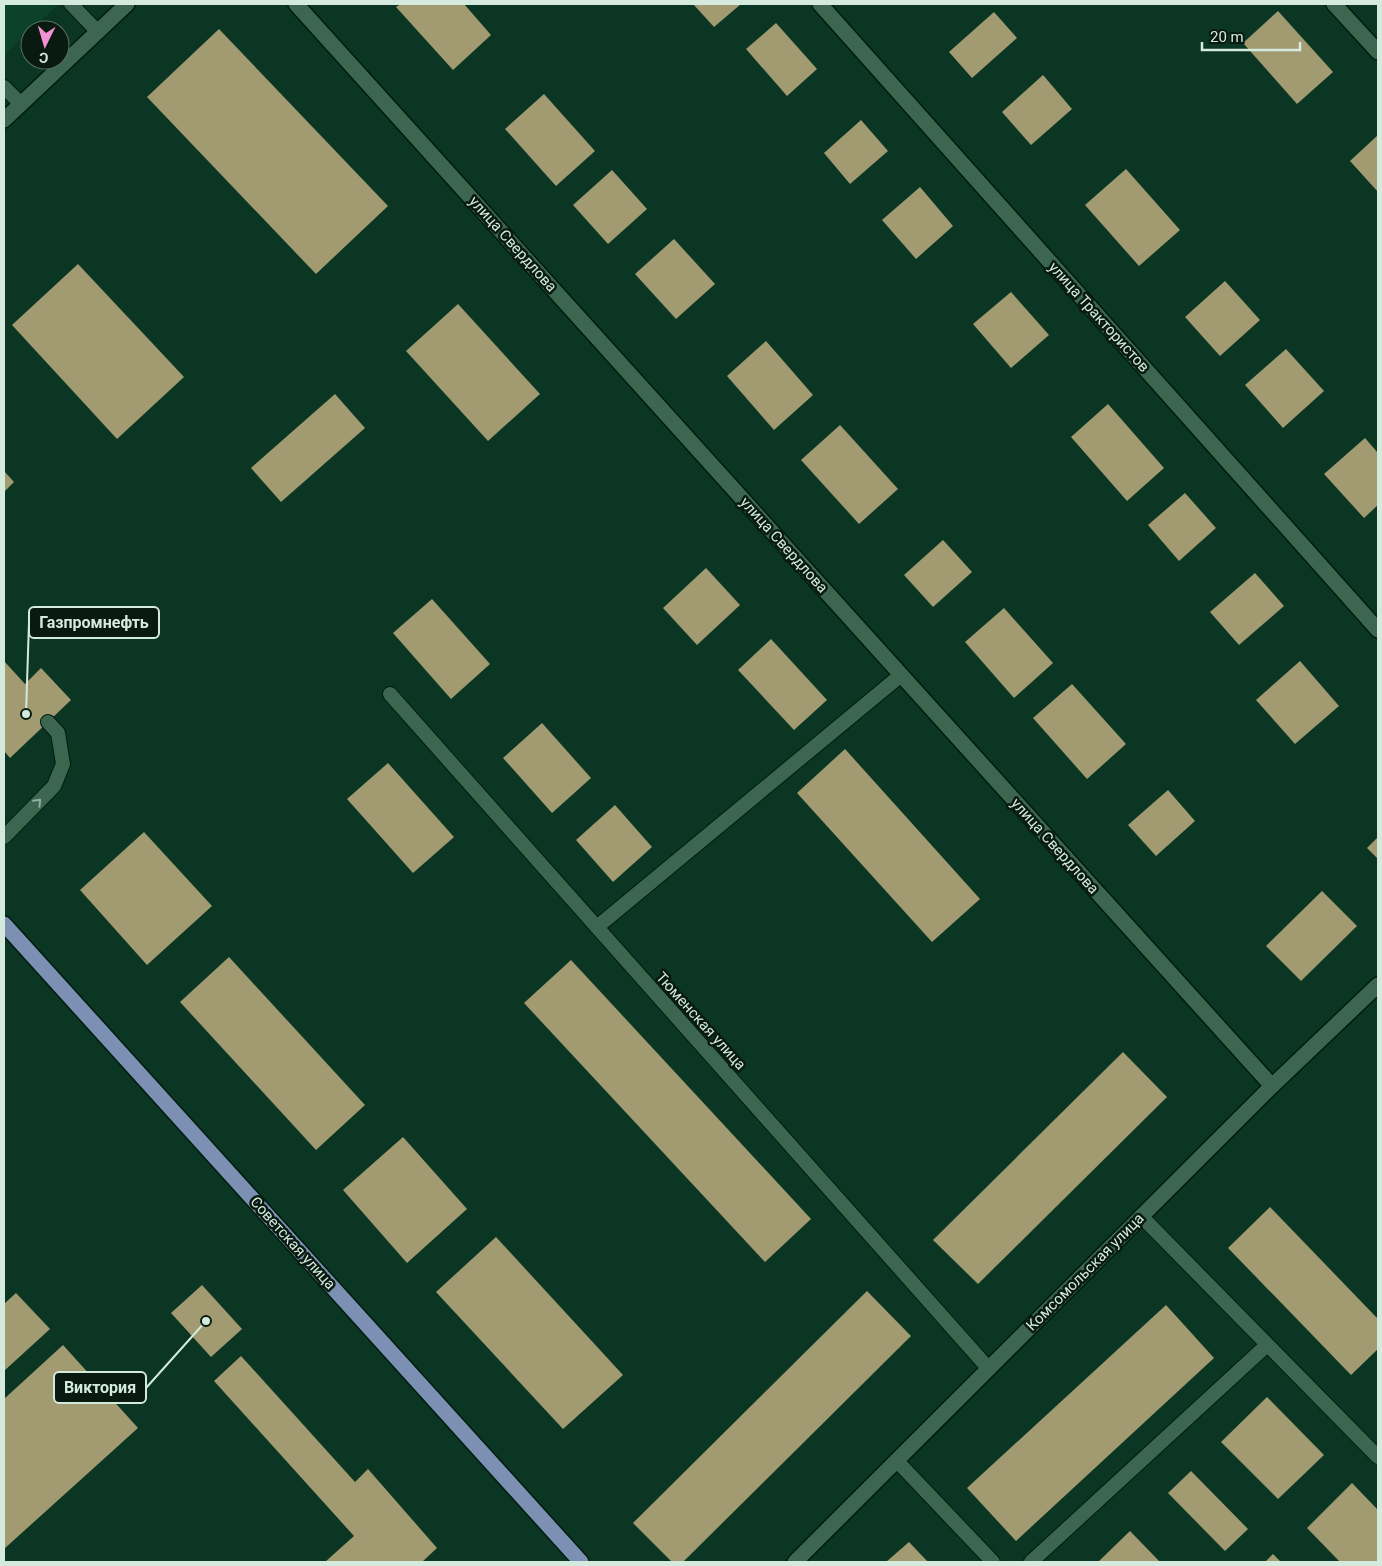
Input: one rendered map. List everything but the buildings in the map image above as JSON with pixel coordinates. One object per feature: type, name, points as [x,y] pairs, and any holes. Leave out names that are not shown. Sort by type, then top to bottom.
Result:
[{"type":"main road","name":"Советская улица","points":[[4,924],[581,1562]]},
{"type":"street","points":[[4,120],[127,4]]},
{"type":"street","name":"улица Свердлова","points":[[296,4],[1272,1086]]},
{"type":"street","name":"улица Трактористов","points":[[820,4],[1378,630]]},
{"type":"street","points":[[1334,4],[1378,52]]},
{"type":"street","name":"Комсомольская улица","points":[[795,1562],[1272,1086],[1378,985]]},
{"type":"lane","points":[[71,4],[98,32]]},
{"type":"lane","points":[[4,87],[20,104]]},
{"type":"lane","points":[[596,927],[902,675]]},
{"type":"lane","name":"Тюменская улица","points":[[390,694],[989,1369]]},
{"type":"lane","points":[[4,837],[54,786],[63,764],[58,733],[48,722]]},
{"type":"lane","points":[[1141,1216],[1378,1457]]},
{"type":"lane","points":[[1031,1562],[1267,1344]]},
{"type":"lane","points":[[897,1460],[994,1562]]},
{"type":"shaded area","points":[[4,4],[59,4],[42,20],[20,20],[20,40],[4,55]]},
{"type":"place","name":"Газпромнефть","points":[[26,714]]},
{"type":"place","name":"Виктория","points":[[206,1321]]}]
